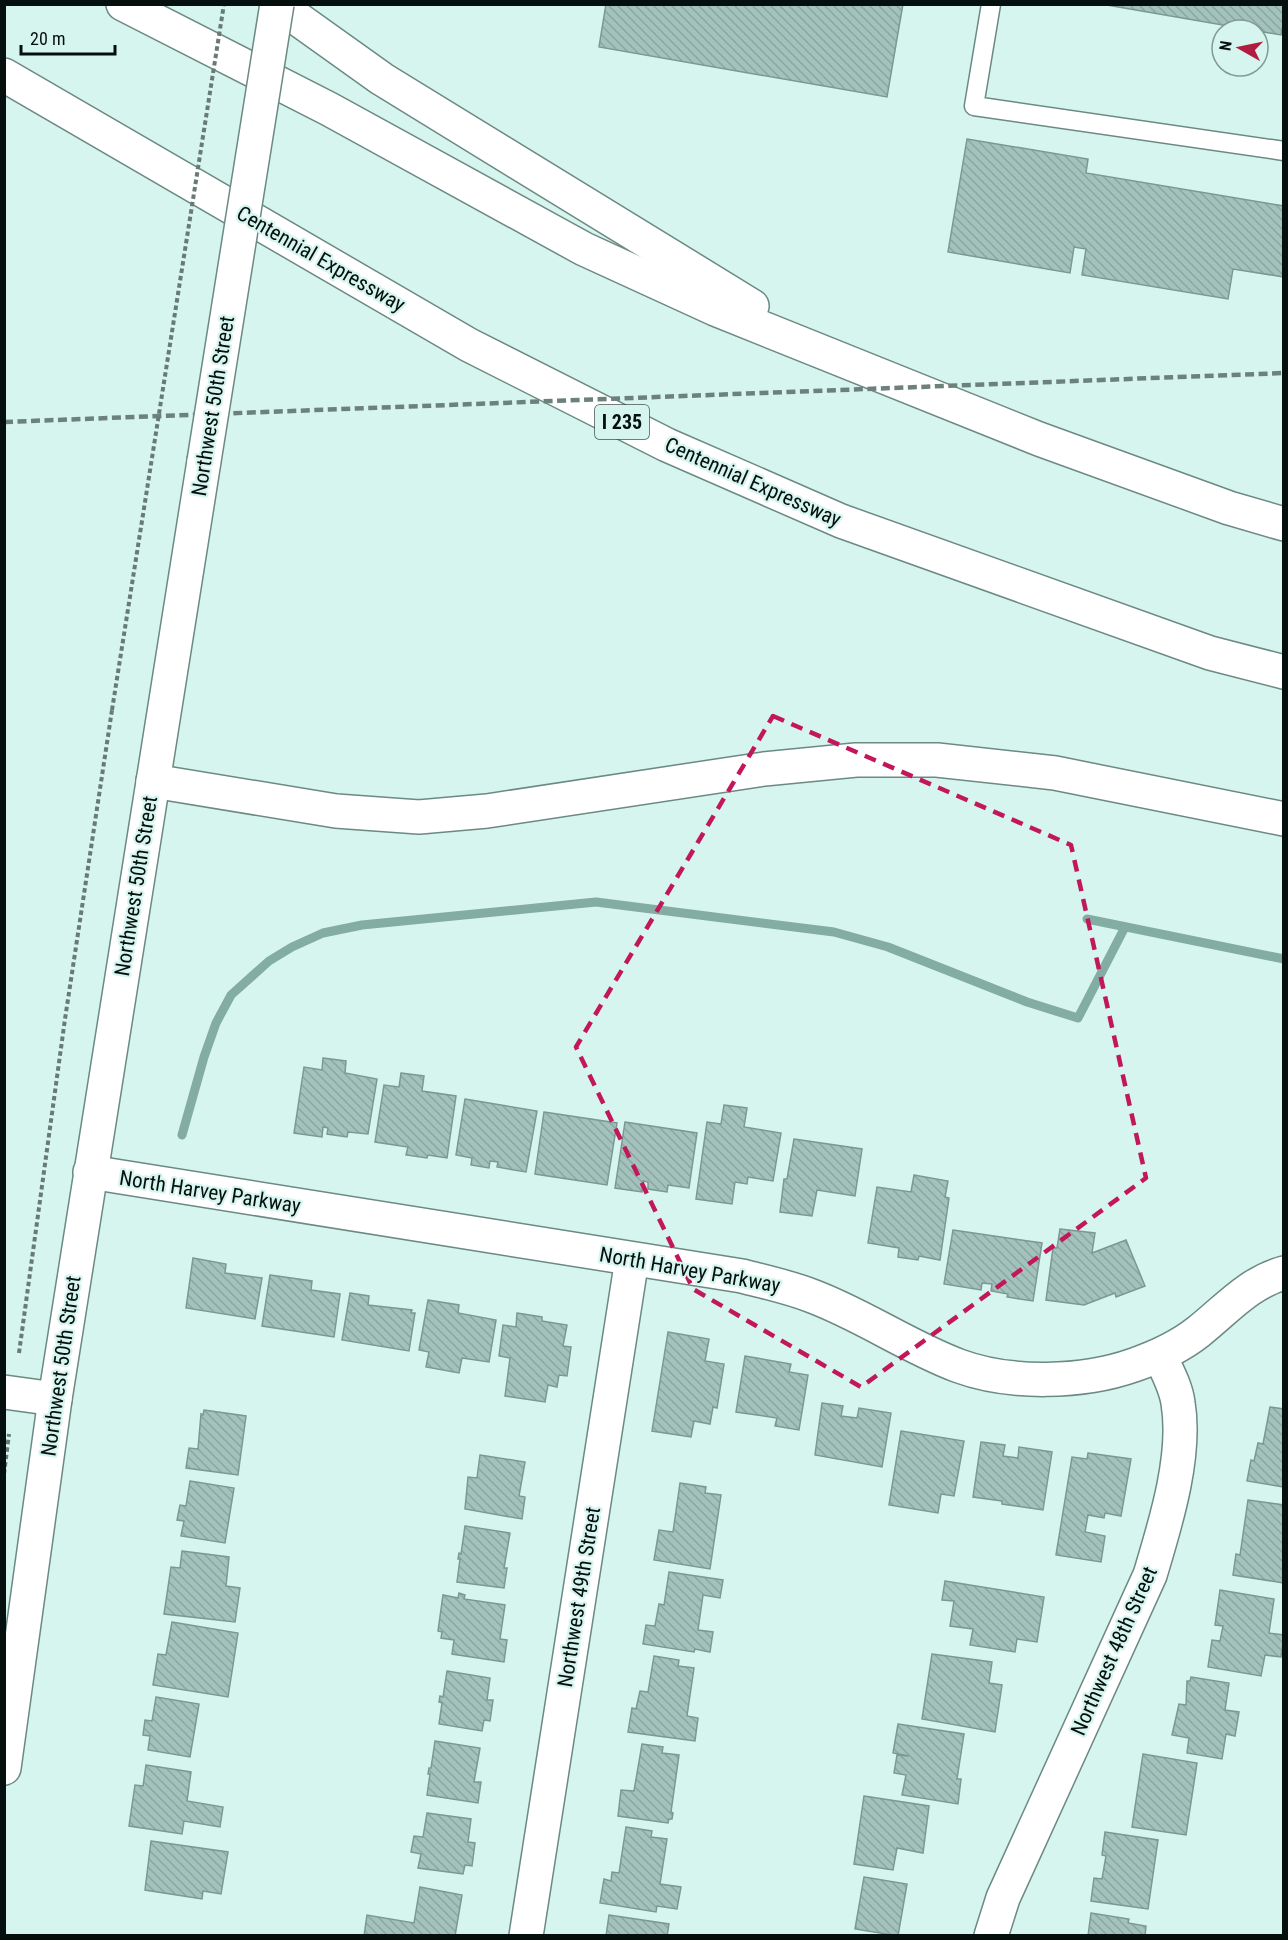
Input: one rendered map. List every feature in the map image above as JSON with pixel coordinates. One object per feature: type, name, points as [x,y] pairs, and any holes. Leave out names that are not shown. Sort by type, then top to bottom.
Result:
[{"type":"main road","points":[[123,4],[328,109],[584,249],[716,309],[1039,439],[1230,508],[1284,524]]},
{"type":"main road","points":[[277,4],[382,79],[838,358]]},
{"type":"main road","name":"Northwest 50th Street","points":[[4,1768],[55,1399],[90,1172],[277,4]]},
{"type":"main road","name":"Centennial Expressway","points":[[4,75],[469,345],[667,445],[842,521],[1210,653],[1284,672]]},
{"type":"main road","points":[[153,781],[336,811],[419,817],[487,812],[764,769],[856,760],[937,760],[1054,773],[1284,819]]},
{"type":"main road","name":"North Harvey Parkway","points":[[90,1172],[742,1276],[790,1288],[831,1304],[961,1366],[995,1375],[1023,1378],[1087,1376],[1124,1369],[1160,1356],[1197,1333],[1245,1292],[1262,1281],[1284,1273]]},
{"type":"main road","name":"Northwest 49th Street","points":[[525,1935],[632,1258]]},
{"type":"main road","name":"Northwest 48th Street","points":[[991,1935],[1003,1898],[1120,1645],[1150,1575],[1159,1546],[1178,1461],[1179,1429],[1178,1403],[1160,1356]]},
{"type":"main road","points":[[4,1392],[55,1399]]},
{"type":"lane","points":[[991,4],[974,106],[1284,151]]},
{"type":"path","name":"Northwest 50th Street","points":[[19,1353],[65,1019],[224,4]]},
{"type":"path","name":"Northwest 50th Street","points":[[4,1474],[9,1434]]},
{"type":"highlighted area","points":[[773,716],[1071,845],[1146,1178],[861,1387],[693,1289],[576,1047]]},
{"type":"building","points":[[606,4],[903,4],[887,97],[599,47]]},
{"type":"building","points":[[1101,4],[1284,4],[1281,35],[1270,33],[1270,18],[1210,18],[1210,23]]},
{"type":"building","points":[[967,139],[1088,159],[1086,173],[1284,206],[1284,277],[1233,269],[1228,299],[1082,275],[1086,249],[1074,247],[1070,273],[948,252]]},
{"type":"building","points":[[323,1058],[346,1061],[345,1073],[377,1079],[368,1134],[348,1132],[347,1137],[327,1134],[328,1128],[323,1127],[322,1137],[294,1133],[304,1067],[322,1070]]},
{"type":"building","points":[[401,1073],[424,1076],[422,1091],[456,1096],[447,1158],[406,1155],[408,1147],[375,1142],[384,1085],[399,1087]]},
{"type":"building","points":[[465,1099],[537,1111],[526,1172],[497,1167],[498,1162],[490,1161],[489,1168],[471,1165],[472,1158],[456,1155]]},
{"type":"building","points":[[724,1105],[747,1108],[744,1127],[781,1133],[773,1181],[748,1177],[747,1184],[735,1182],[732,1204],[696,1199],[707,1122],[721,1124]]},
{"type":"building","points":[[544,1112],[617,1123],[607,1185],[535,1174]]},
{"type":"building","points":[[625,1122],[697,1133],[689,1188],[668,1185],[667,1192],[648,1189],[648,1182],[643,1181],[642,1192],[615,1188]]},
{"type":"building","points":[[794,1139],[862,1149],[855,1196],[817,1190],[812,1216],[780,1212],[784,1179],[787,1179]]},
{"type":"building","points":[[914,1175],[948,1181],[945,1197],[949,1198],[940,1260],[919,1256],[918,1260],[898,1257],[899,1248],[868,1243],[877,1187],[911,1192]]},
{"type":"building","points":[[1060,1229],[1095,1233],[1092,1253],[1126,1240],[1145,1286],[1116,1297],[1115,1293],[1084,1305],[1046,1300],[1053,1248],[1057,1248]]},
{"type":"building","points":[[953,1230],[1042,1243],[1033,1301],[1007,1297],[1008,1294],[991,1291],[992,1284],[982,1283],[981,1290],[944,1284]]},
{"type":"building","points":[[193,1258],[226,1264],[225,1273],[262,1278],[255,1319],[186,1308]]},
{"type":"building","points":[[270,1275],[312,1281],[311,1290],[340,1294],[334,1337],[262,1326]]},
{"type":"building","points":[[350,1293],[369,1296],[368,1305],[412,1310],[411,1313],[415,1313],[409,1351],[342,1340]]},
{"type":"building","points":[[428,1300],[459,1305],[458,1313],[496,1320],[489,1362],[462,1358],[459,1373],[426,1367],[429,1352],[419,1350]]},
{"type":"building","points":[[517,1313],[542,1317],[542,1321],[567,1325],[563,1346],[571,1347],[567,1376],[559,1375],[557,1387],[548,1385],[545,1402],[505,1396],[510,1358],[499,1356],[503,1325],[516,1327]]},
{"type":"building","points":[[668,1332],[709,1339],[705,1361],[724,1364],[717,1408],[713,1407],[710,1424],[694,1421],[691,1437],[652,1431]]},
{"type":"building","points":[[745,1356],[791,1364],[789,1372],[808,1375],[799,1430],[775,1426],[777,1418],[736,1412]]},
{"type":"building","points":[[822,1403],[843,1406],[841,1416],[857,1418],[859,1408],[891,1413],[882,1467],[815,1455]]},
{"type":"building","points":[[1270,1407],[1284,1409],[1284,1487],[1247,1481],[1251,1460],[1254,1461],[1258,1443],[1263,1444]]},
{"type":"building","points":[[204,1410],[246,1416],[238,1475],[186,1468],[189,1448],[198,1449],[201,1414],[203,1415]]},
{"type":"building","points":[[901,1431],[964,1441],[954,1496],[941,1494],[938,1513],[889,1505]]},
{"type":"building","points":[[981,1442],[1005,1445],[1003,1456],[1018,1458],[1019,1447],[1052,1452],[1043,1510],[973,1497]]},
{"type":"building","points":[[1088,1453],[1131,1459],[1121,1516],[1105,1513],[1104,1518],[1088,1515],[1085,1532],[1105,1536],[1101,1562],[1056,1555],[1072,1457],[1087,1459]]},
{"type":"building","points":[[480,1455],[525,1462],[519,1496],[525,1497],[522,1519],[465,1509],[468,1477],[477,1478]]},
{"type":"building","points":[[190,1481],[234,1488],[225,1543],[181,1536],[184,1521],[177,1520],[180,1505],[186,1506]]},
{"type":"building","points":[[680,1483],[706,1487],[705,1493],[721,1495],[710,1569],[654,1560],[659,1530],[673,1532]]},
{"type":"building","points":[[1248,1500],[1284,1505],[1284,1583],[1233,1575],[1236,1554],[1240,1555]]},
{"type":"building","points":[[465,1526],[510,1533],[504,1568],[507,1568],[504,1588],[457,1582],[460,1559],[458,1559],[459,1553],[461,1554]]},
{"type":"building","points":[[182,1551],[229,1557],[226,1586],[240,1588],[235,1622],[164,1614],[171,1567],[180,1568]]},
{"type":"building","points":[[669,1572],[723,1580],[720,1598],[703,1595],[698,1630],[713,1632],[710,1652],[695,1649],[694,1652],[643,1644],[646,1625],[655,1626],[659,1604],[664,1605]]},
{"type":"building","points":[[945,1581],[1044,1597],[1037,1642],[1017,1639],[1015,1652],[970,1645],[973,1629],[950,1626],[954,1601],[942,1600]]},
{"type":"building","points":[[1220,1590],[1274,1599],[1269,1633],[1284,1635],[1281,1657],[1265,1655],[1261,1676],[1208,1667],[1212,1640],[1220,1641],[1223,1626],[1215,1625]]},
{"type":"building","points":[[459,1593],[465,1595],[464,1599],[505,1605],[500,1639],[507,1640],[504,1662],[452,1654],[454,1640],[441,1638],[442,1632],[438,1631],[443,1595],[458,1598]]},
{"type":"building","points":[[172,1622],[238,1633],[228,1697],[153,1685],[158,1654],[166,1655]]},
{"type":"building","points":[[932,1654],[992,1662],[989,1683],[1002,1685],[995,1732],[922,1719]]},
{"type":"building","points":[[654,1656],[679,1660],[678,1666],[694,1668],[687,1716],[698,1718],[695,1741],[628,1732],[632,1708],[636,1709],[640,1691],[648,1692]]},
{"type":"building","points":[[447,1671],[490,1678],[487,1700],[493,1700],[490,1721],[484,1720],[482,1731],[439,1724],[442,1703],[439,1702],[440,1696],[443,1697]]},
{"type":"building","points":[[1191,1677],[1229,1683],[1225,1710],[1239,1712],[1235,1736],[1226,1734],[1222,1759],[1187,1753],[1189,1738],[1172,1735],[1179,1704],[1186,1705],[1187,1681],[1190,1681]]},
{"type":"building","points":[[156,1697],[199,1704],[190,1757],[148,1750],[150,1736],[143,1735],[145,1720],[152,1721]]},
{"type":"building","points":[[898,1724],[964,1734],[957,1779],[961,1779],[958,1804],[902,1795],[906,1775],[894,1773],[897,1755],[909,1756],[893,1753]]},
{"type":"building","points":[[435,1741],[480,1748],[474,1782],[481,1782],[478,1803],[427,1795],[430,1774],[428,1774]]},
{"type":"building","points":[[642,1744],[663,1747],[662,1753],[679,1755],[671,1812],[673,1813],[668,1823],[618,1816],[621,1790],[634,1791]]},
{"type":"building","points":[[1143,1754],[1197,1763],[1186,1835],[1132,1827]]},
{"type":"building","points":[[146,1765],[191,1772],[187,1801],[223,1807],[220,1827],[184,1821],[182,1834],[129,1826],[135,1785],[143,1786]]},
{"type":"building","points":[[864,1796],[929,1806],[923,1853],[897,1848],[893,1870],[854,1864]]},
{"type":"building","points":[[427,1813],[471,1819],[468,1842],[475,1843],[472,1866],[465,1865],[463,1874],[418,1868],[421,1854],[411,1852],[414,1836],[423,1837]]},
{"type":"building","points":[[626,1827],[652,1831],[651,1837],[667,1839],[660,1884],[681,1887],[677,1909],[657,1906],[656,1912],[600,1903],[604,1879],[611,1881],[612,1872],[619,1873]]},
{"type":"building","points":[[1105,1832],[1158,1840],[1148,1909],[1091,1901],[1094,1878],[1102,1879],[1106,1856],[1102,1855]]},
{"type":"building","points":[[151,1841],[228,1852],[221,1894],[203,1891],[202,1899],[145,1890]]},
{"type":"building","points":[[864,1877],[907,1884],[898,1936],[855,1929]]},
{"type":"building","points":[[420,1887],[462,1895],[455,1936],[364,1936],[367,1915],[414,1923]]},
{"type":"building","points":[[1091,1913],[1129,1919],[1128,1923],[1146,1926],[1145,1936],[1088,1936]]},
{"type":"building","points":[[609,1915],[669,1924],[667,1936],[606,1936]]},
{"type":"waterway","points":[[182,1135],[204,1057],[216,1023],[231,995],[269,961],[292,947],[323,933],[362,925],[596,902],[834,932],[888,947],[1027,1002],[1078,1018],[1125,927]]},
{"type":"waterway","points":[[1087,919],[1284,959]]},
{"type":"railway","points":[[4,422],[1284,373]]}]
